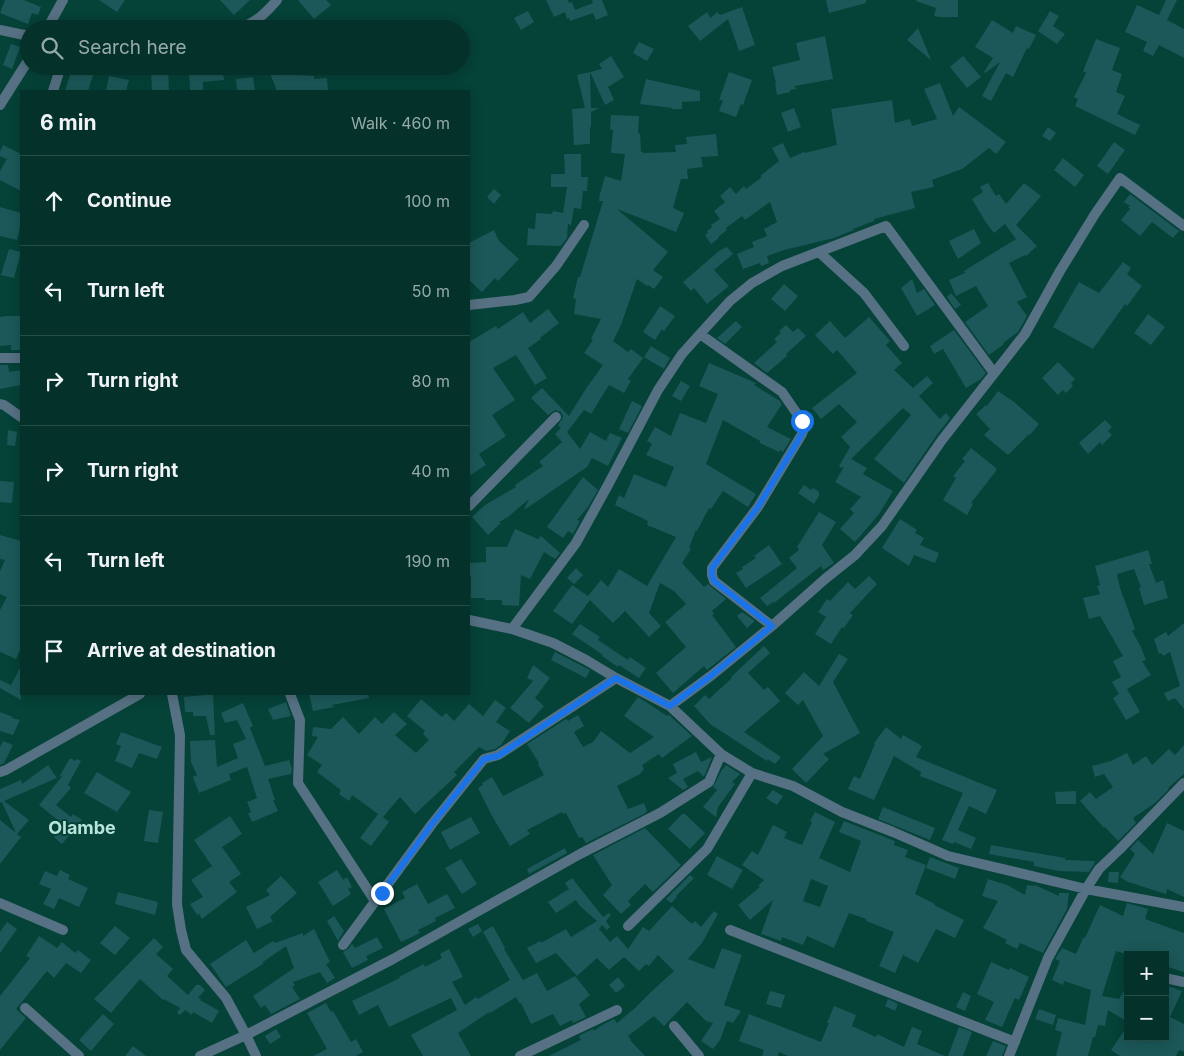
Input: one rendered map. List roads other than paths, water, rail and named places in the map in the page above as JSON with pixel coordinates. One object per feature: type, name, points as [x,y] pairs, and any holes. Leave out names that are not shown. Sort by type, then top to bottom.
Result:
[{"type":"street","points":[[52,20],[64,0]]},
{"type":"street","points":[[257,20],[266,13],[276,0]]},
{"type":"street","points":[[0,30],[20,34]]},
{"type":"street","points":[[0,105],[20,73]]},
{"type":"street","points":[[53,90],[58,75]]},
{"type":"street","points":[[670,706],[712,675],[772,626],[824,579],[855,555],[882,526],[942,440],[1025,334],[1060,271],[1120,178],[1184,226]]},
{"type":"street","points":[[470,305],[529,297],[556,266],[584,225]]},
{"type":"street","points":[[512,629],[576,543],[658,390],[682,354],[730,301],[752,283],[782,266],[886,226],[994,373]]},
{"type":"street","points":[[819,252],[864,293],[904,346]]},
{"type":"street","points":[[700,334],[782,392],[802,421],[804,428],[758,507],[712,568],[714,581],[772,626]]},
{"type":"street","points":[[0,358],[20,358]]},
{"type":"street","points":[[0,404],[20,416]]},
{"type":"street","points":[[470,505],[556,417]]},
{"type":"street","points":[[470,620],[512,629],[553,643],[670,706],[721,754],[752,773],[794,786],[842,812],[948,856],[1086,889],[1184,907]]},
{"type":"street","points":[[343,945],[432,824],[484,759],[498,756],[616,678]]},
{"type":"street","points":[[0,772],[138,695]]},
{"type":"street","points":[[172,695],[180,735],[177,904],[181,930],[186,950],[226,998],[256,1056]]},
{"type":"street","points":[[290,695],[300,720],[298,783],[375,901]]},
{"type":"street","points":[[200,1056],[246,1035],[393,959],[580,854],[660,813],[709,782],[721,754]]},
{"type":"street","points":[[628,926],[707,849],[752,773]]},
{"type":"street","points":[[1009,1056],[1048,958],[1086,889],[1099,869],[1184,783]]},
{"type":"street","points":[[0,903],[63,930]]},
{"type":"street","points":[[730,930],[1015,1042]]},
{"type":"street","points":[[1169,979],[1184,982]]},
{"type":"street","points":[[25,1008],[79,1056]]},
{"type":"street","points":[[520,1056],[617,1010]]},
{"type":"street","points":[[674,1026],[699,1056]]},
{"type":"district","name":"Olambe","points":[[82,828]]}]
